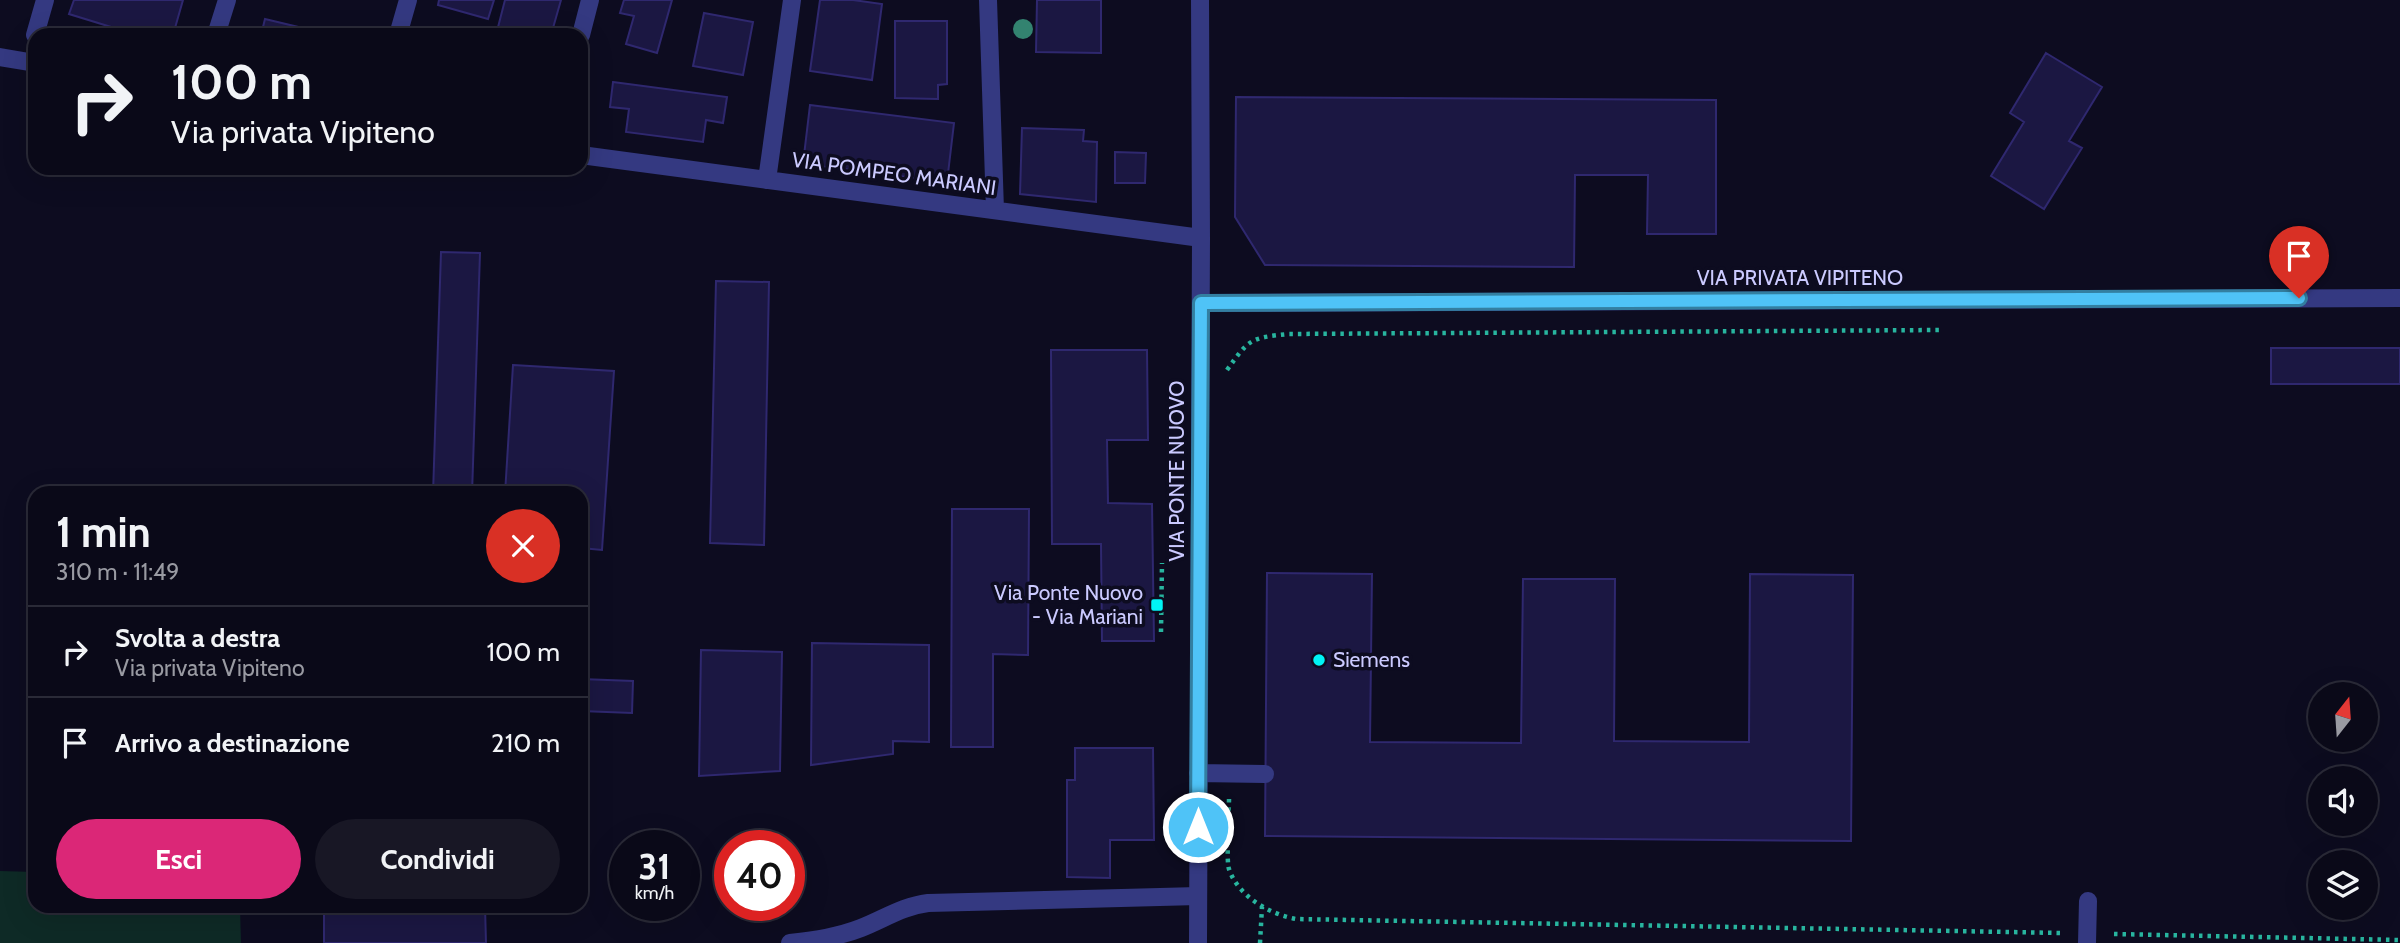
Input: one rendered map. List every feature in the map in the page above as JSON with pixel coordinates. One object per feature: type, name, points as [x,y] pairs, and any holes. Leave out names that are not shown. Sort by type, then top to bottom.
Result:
[{"type":"street","points":[[37,28],[45,0]]},
{"type":"street","points":[[218,28],[227,0]]},
{"type":"street","points":[[400,28],[408,0]]},
{"type":"street","points":[[583,28],[590,0]]},
{"type":"street","points":[[767,180],[792,0]]},
{"type":"street","points":[[988,0],[995,210]]},
{"type":"street","name":"VIA PONTE NUOVO","points":[[1198,943],[1201,303],[1199,0]]},
{"type":"street","points":[[0,57],[28,62]]},
{"type":"street","name":"VIA POMPEO MARIANI","points":[[588,156],[1201,238]]},
{"type":"street","name":"VIA PRIVATA VIPITENO","points":[[1201,303],[2400,298]]},
{"type":"street","points":[[1198,773],[1265,774]]},
{"type":"street","points":[[790,943],[851,932],[902,909],[928,903],[1198,897]]},
{"type":"street","points":[[2087,939],[2088,901]]},
{"type":"path","points":[[1226,372],[1242,350],[1257,337],[1288,334],[1951,330]]},
{"type":"path","points":[[1161,563],[1161,632]]},
{"type":"path","points":[[1228,774],[1228,868],[1246,894],[1262,907],[1280,916],[1296,919],[2087,939],[2400,940]]},
{"type":"path","points":[[1260,943],[1262,907]]},
{"type":"green space","points":[[0,871],[28,872],[28,913],[240,913],[241,943],[0,943]]},
{"type":"building","points":[[74,0],[183,0],[175,28],[114,28],[69,14]]},
{"type":"building","points":[[439,0],[494,0],[488,19],[438,5]]},
{"type":"building","points":[[505,0],[561,0],[553,28],[498,28]]},
{"type":"building","points":[[624,0],[672,0],[657,53],[626,44],[634,16],[620,13]]},
{"type":"building","points":[[820,0],[853,0],[882,4],[872,80],[810,71]]},
{"type":"building","points":[[1037,0],[1101,0],[1101,53],[1036,52]]},
{"type":"building","points":[[704,13],[753,22],[743,75],[693,66]]},
{"type":"building","points":[[265,19],[303,28],[263,28]]},
{"type":"building","points":[[895,21],[947,21],[947,84],[938,85],[938,99],[895,98]]},
{"type":"building","points":[[2046,53],[2102,87],[2069,141],[2082,148],[2044,209],[1991,176],[2024,122],[2010,113]]},
{"type":"building","points":[[613,82],[727,97],[723,123],[706,120],[703,142],[626,132],[629,109],[610,107]]},
{"type":"building","points":[[1236,97],[1716,100],[1716,234],[1647,234],[1648,175],[1575,175],[1574,267],[1265,265],[1235,217]]},
{"type":"building","points":[[810,105],[954,123],[947,182],[803,164]]},
{"type":"building","points":[[1022,128],[1084,130],[1083,141],[1097,142],[1096,202],[1020,194]]},
{"type":"building","points":[[1115,152],[1146,153],[1145,183],[1115,183]]},
{"type":"building","points":[[441,252],[480,253],[472,486],[433,486]]},
{"type":"building","points":[[716,281],[769,282],[764,545],[710,543]]},
{"type":"building","points":[[2271,348],[2400,348],[2400,384],[2271,384]]},
{"type":"building","points":[[1051,350],[1147,350],[1148,440],[1107,440],[1108,503],[1152,504],[1154,641],[1102,641],[1101,544],[1052,544]]},
{"type":"building","points":[[513,365],[614,371],[602,550],[588,549],[588,486],[505,486]]},
{"type":"building","points":[[952,509],[1029,509],[1028,655],[993,654],[993,747],[951,747]]},
{"type":"building","name":"Siemens","points":[[1267,573],[1372,574],[1370,742],[1521,743],[1523,579],[1615,579],[1614,741],[1749,742],[1750,574],[1853,575],[1851,841],[1265,836]]},
{"type":"building","points":[[812,643],[929,645],[929,742],[893,741],[893,754],[811,765]]},
{"type":"building","points":[[701,650],[782,652],[780,771],[699,776]]},
{"type":"building","points":[[588,679],[633,681],[632,713],[588,711]]},
{"type":"building","points":[[1075,748],[1153,748],[1154,840],[1110,840],[1110,878],[1067,877],[1067,780],[1075,780]]},
{"type":"building","points":[[324,913],[485,913],[486,943],[324,943]]},
{"type":"place","name":"Via Ponte Nuovo - Via Mariani","points":[[1157,605]]},
{"type":"place","name":"Siemens","points":[[1319,660]]},
{"type":"route","points":[[1198,827],[1201,303],[2299,298]]}]
